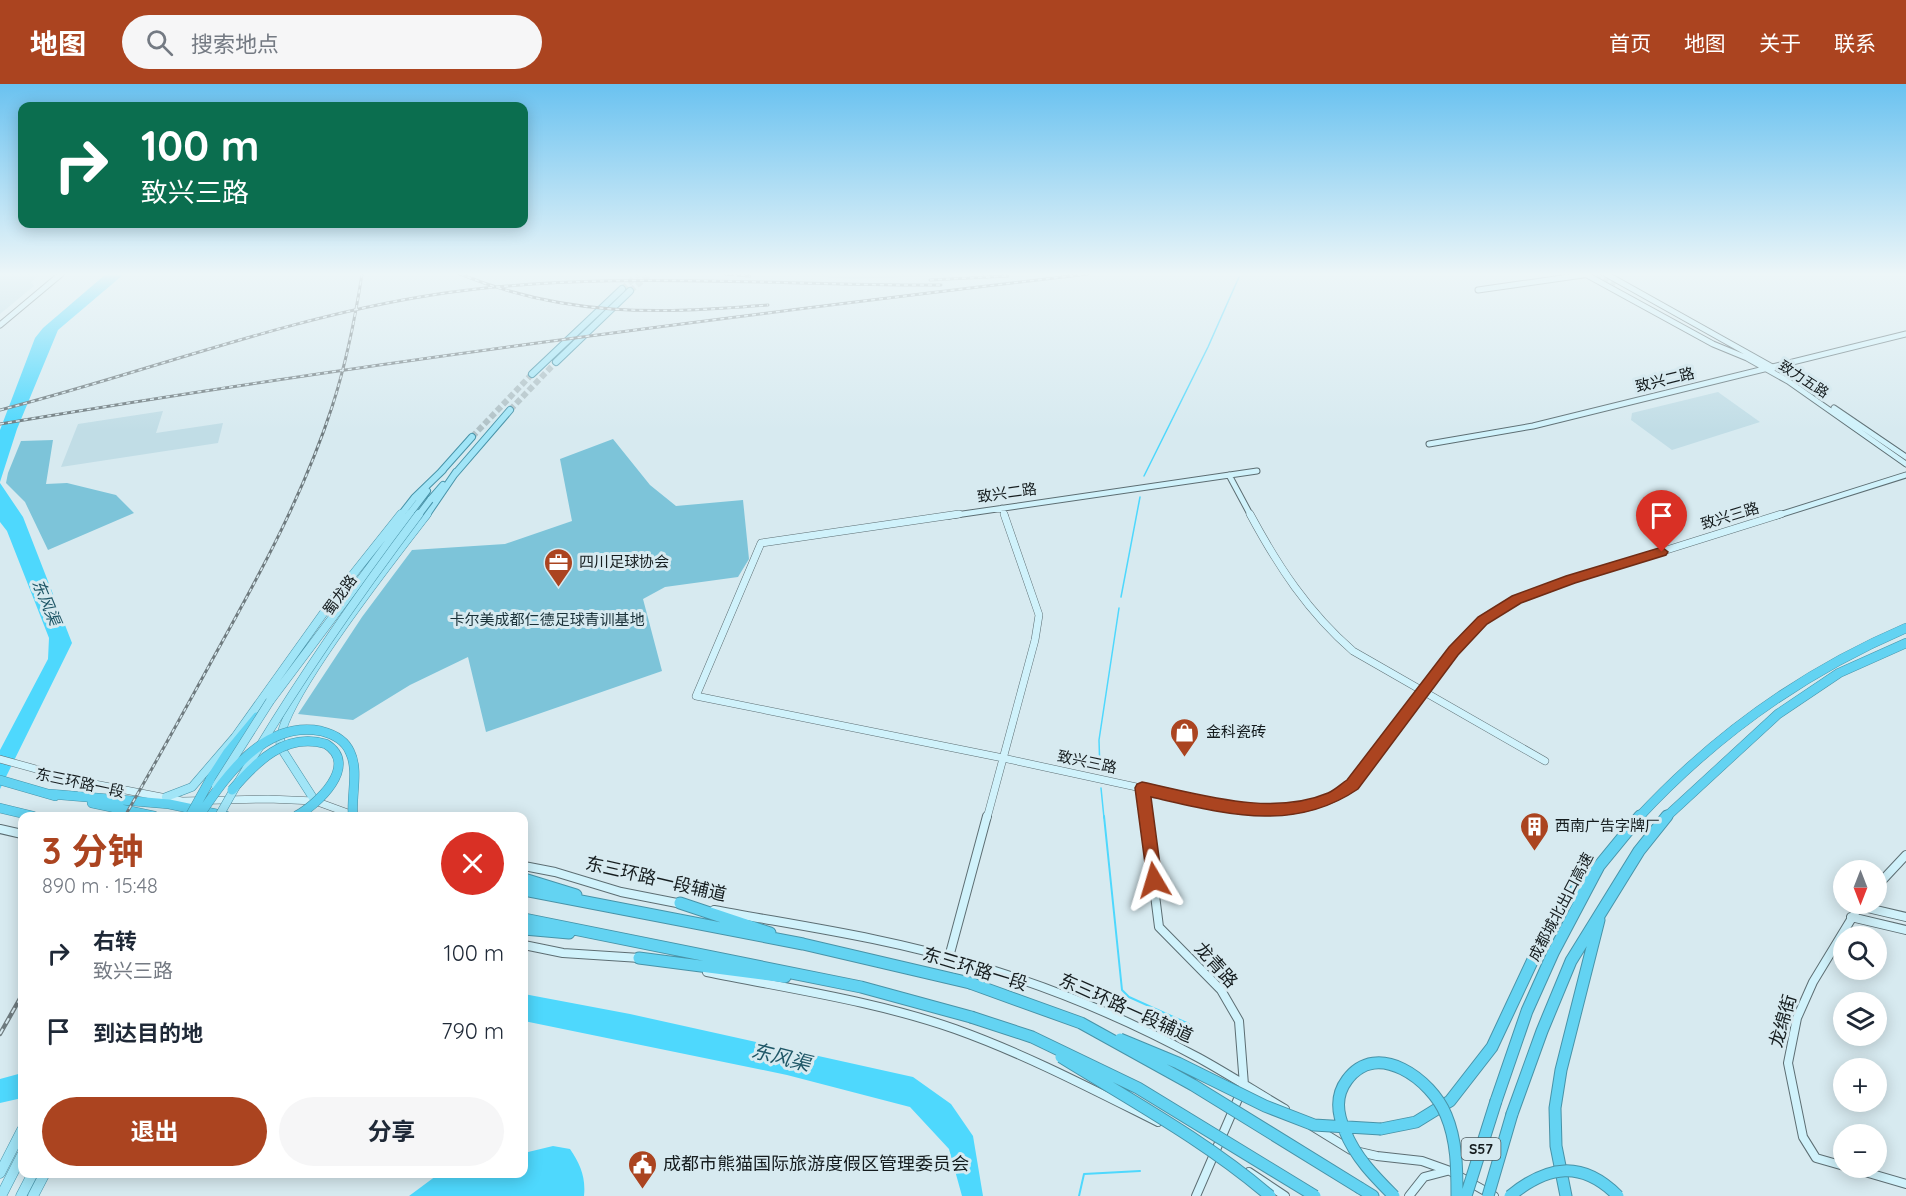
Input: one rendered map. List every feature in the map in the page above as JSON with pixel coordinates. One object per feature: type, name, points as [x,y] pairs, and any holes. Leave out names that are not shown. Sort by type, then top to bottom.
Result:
[{"type":"highway","name":"成都城北出口高速","points":[[1466,1196],[1531,999],[1602,862],[1649,805],[1695,762],[1768,701],[1865,647],[1906,628]]},
{"type":"highway","name":"S57","points":[[1485,1192],[1542,1031],[1572,961],[1639,850],[1665,818],[1778,714],[1839,673],[1906,643]]},
{"type":"highway","points":[[192,812],[228,752],[270,701]]},
{"type":"highway","points":[[201,812],[233,768],[247,755],[286,734],[305,730],[321,731],[335,736],[346,745],[352,756],[355,812]]},
{"type":"highway","points":[[232,790],[252,766],[280,746],[296,741],[324,743],[333,748],[338,766],[334,779],[315,806],[304,812]]},
{"type":"highway","name":"东三环路一段","points":[[0,780],[16,786],[135,812]]},
{"type":"highway","points":[[50,794],[169,804],[207,812]]},
{"type":"highway","points":[[3,809],[18,813]]},
{"type":"highway","points":[[1081,1023],[1178,1062],[1265,1106],[1314,1125],[1381,1129],[1416,1122],[1450,1101],[1492,1047],[1545,934],[1576,889],[1602,862]]},
{"type":"highway","points":[[528,880],[627,910]]},
{"type":"highway","name":"东三环路一段","points":[[528,891],[803,944],[970,982],[1081,1023],[1193,1085],[1373,1196]]},
{"type":"highway","points":[[680,903],[803,944]]},
{"type":"highway","points":[[1566,1196],[1556,1146],[1555,1108],[1560,1070],[1602,908]]},
{"type":"highway","points":[[528,920],[861,987],[971,1017],[1032,1037],[1138,1088],[1315,1196]]},
{"type":"highway","points":[[528,929],[619,938]]},
{"type":"highway","points":[[639,958],[861,987]]},
{"type":"highway","points":[[1032,1037],[1197,1141],[1250,1177],[1270,1196]]},
{"type":"highway","points":[[1394,1196],[1373,1175],[1352,1147],[1338,1103],[1349,1075],[1362,1066],[1376,1062],[1392,1064],[1412,1073],[1426,1085],[1441,1104],[1454,1142],[1457,1196]]},
{"type":"highway","points":[[1510,1196],[1530,1180],[1550,1171],[1573,1171],[1593,1175],[1618,1196]]},
{"type":"main road","points":[[532,374],[583,326]]},
{"type":"main road","points":[[556,362],[594,326]]},
{"type":"main road","name":"蜀龙路","points":[[201,812],[270,701],[426,499],[456,472],[510,410]]},
{"type":"main road","name":"蜀龙路","points":[[221,812],[232,790],[313,659],[426,499],[442,470],[472,437]]},
{"type":"main road","points":[[166,797],[192,787],[235,737],[343,588],[414,498],[442,470]]},
{"type":"main road","points":[[315,801],[279,742],[280,729],[317,666],[374,585],[445,491],[456,472]]},
{"type":"main road","points":[[0,1173],[18,1138]]},
{"type":"main road","points":[[1,1196],[18,1163]]},
{"type":"main road","points":[[21,1196],[30,1178]]},
{"type":"main road","points":[[33,1196],[42,1178]]},
{"type":"street","name":"致力五路","points":[[1682,326],[1713,344],[1748,356]]},
{"type":"street","name":"致力五路","points":[[1690,326],[1769,368],[1906,457]]},
{"type":"street","name":"致兴二路","points":[[1429,444],[1533,426],[1906,334]]},
{"type":"street","name":"致力五路","points":[[1769,368],[1906,464]]},
{"type":"street","name":"致兴二路","points":[[696,696],[761,543],[1257,471]]},
{"type":"street","name":"致兴三路","points":[[696,696],[1003,758],[1224,806],[1260,811],[1285,810],[1332,798],[1353,784],[1454,651],[1482,620],[1516,600],[1571,580],[1906,474]]},
{"type":"street","points":[[1229,475],[1286,579],[1310,613],[1331,634],[1353,651],[1545,761]]},
{"type":"street","points":[[949,957],[1035,640],[1039,615],[1002,508]]},
{"type":"street","points":[[0,759],[79,781],[182,801],[268,799],[315,801],[344,812]]},
{"type":"street","name":"龙青路","points":[[1142,788],[1159,927],[1221,990],[1239,1021],[1244,1085],[1196,1196]]},
{"type":"street","points":[[0,829],[18,833]]},
{"type":"street","points":[[1887,875],[1906,855]]},
{"type":"street","name":"东三环路一段辅道","points":[[528,867],[555,872],[621,892],[884,942],[949,957],[1077,1001],[1146,1031],[1200,1059],[1351,1150],[1377,1156],[1422,1161],[1450,1171],[1494,1196]]},
{"type":"street","points":[[1887,912],[1906,917]]},
{"type":"street","name":"龙绵街","points":[[1833,1163],[1816,1158],[1803,1137],[1788,1063],[1797,1018],[1813,982],[1853,914]]},
{"type":"street","points":[[1851,917],[1906,930]]},
{"type":"street","points":[[528,946],[563,953],[639,958],[894,1012],[952,1029],[1003,1047],[1216,1151],[1285,1196]]},
{"type":"street","points":[[1409,1196],[1417,1180],[1429,1174],[1450,1171]]},
{"type":"street","points":[[1886,1178],[1906,1184]]},
{"type":"shaded area","points":[[1718,392],[1760,422],[1672,450],[1631,420],[1632,413]]},
{"type":"shaded area","points":[[163,411],[156,433],[223,423],[218,443],[61,467],[78,424]]},
{"type":"green space","name":"卡尔美成都仁德足球青训基地","points":[[613,439],[650,485],[676,506],[743,500],[749,559],[738,577],[665,587],[643,599],[662,671],[486,732],[468,657],[410,685],[353,720],[298,714],[362,617],[412,550],[505,544],[572,521],[560,459]]},
{"type":"green space","points":[[53,440],[46,484],[67,483],[116,495],[134,513],[48,550],[25,502],[6,483],[21,441]]},
{"type":"water","points":[[45,326],[63,326],[58,330],[17,429],[0,482],[0,430],[35,338]]},
{"type":"water","name":"东风渠","points":[[0,483],[23,517],[72,643],[0,789],[0,750],[48,659],[49,638],[7,531],[0,522]]},
{"type":"water","name":"东风渠","points":[[528,995],[630,1014],[913,1077],[951,1104],[973,1136],[983,1196],[962,1196],[949,1149],[910,1107],[787,1075],[528,1022]]},
{"type":"water","points":[[18,1074],[18,1099],[0,1103],[0,1079]]},
{"type":"water","points":[[553,1146],[570,1149],[583,1177],[584,1196],[409,1196],[433,1178],[528,1178],[528,1152]]},
{"type":"waterway","points":[[1144,476],[1217,326]]},
{"type":"waterway","points":[[1121,597],[1140,497]]},
{"type":"waterway","points":[[1100,772],[1099,740],[1119,608]]},
{"type":"waterway","points":[[1101,788],[1104,818]]},
{"type":"waterway","points":[[1104,816],[1122,990],[1129,997],[1189,1024]]},
{"type":"waterway","points":[[1079,1196],[1084,1174],[1140,1171]]},
{"type":"tunnel","points":[[510,410],[556,362]]},
{"type":"tunnel","points":[[472,437],[532,374]]},
{"type":"railway","points":[[0,410],[291,326]]},
{"type":"railway","points":[[343,370],[353,326]]},
{"type":"railway","points":[[343,370],[668,326]]},
{"type":"railway","points":[[0,424],[343,370]]},
{"type":"railway","points":[[127,812],[280,533],[321,439],[343,370]]},
{"type":"railway","points":[[0,1034],[18,1002]]},
{"type":"place","name":"四川足球协会","points":[[558,588]]},
{"type":"place","name":"金科瓷砖","points":[[1185,758]]},
{"type":"place","name":"西南广告字牌厂","points":[[1534,852]]},
{"type":"place","name":"成都市熊猫国际旅游度假区管理委员会","points":[[642,1190]]},
{"type":"route","points":[[1154,880],[1142,788],[1224,806],[1260,811],[1285,810],[1332,798],[1353,784],[1454,651],[1482,620],[1516,600],[1571,580],[1662,552]]}]
